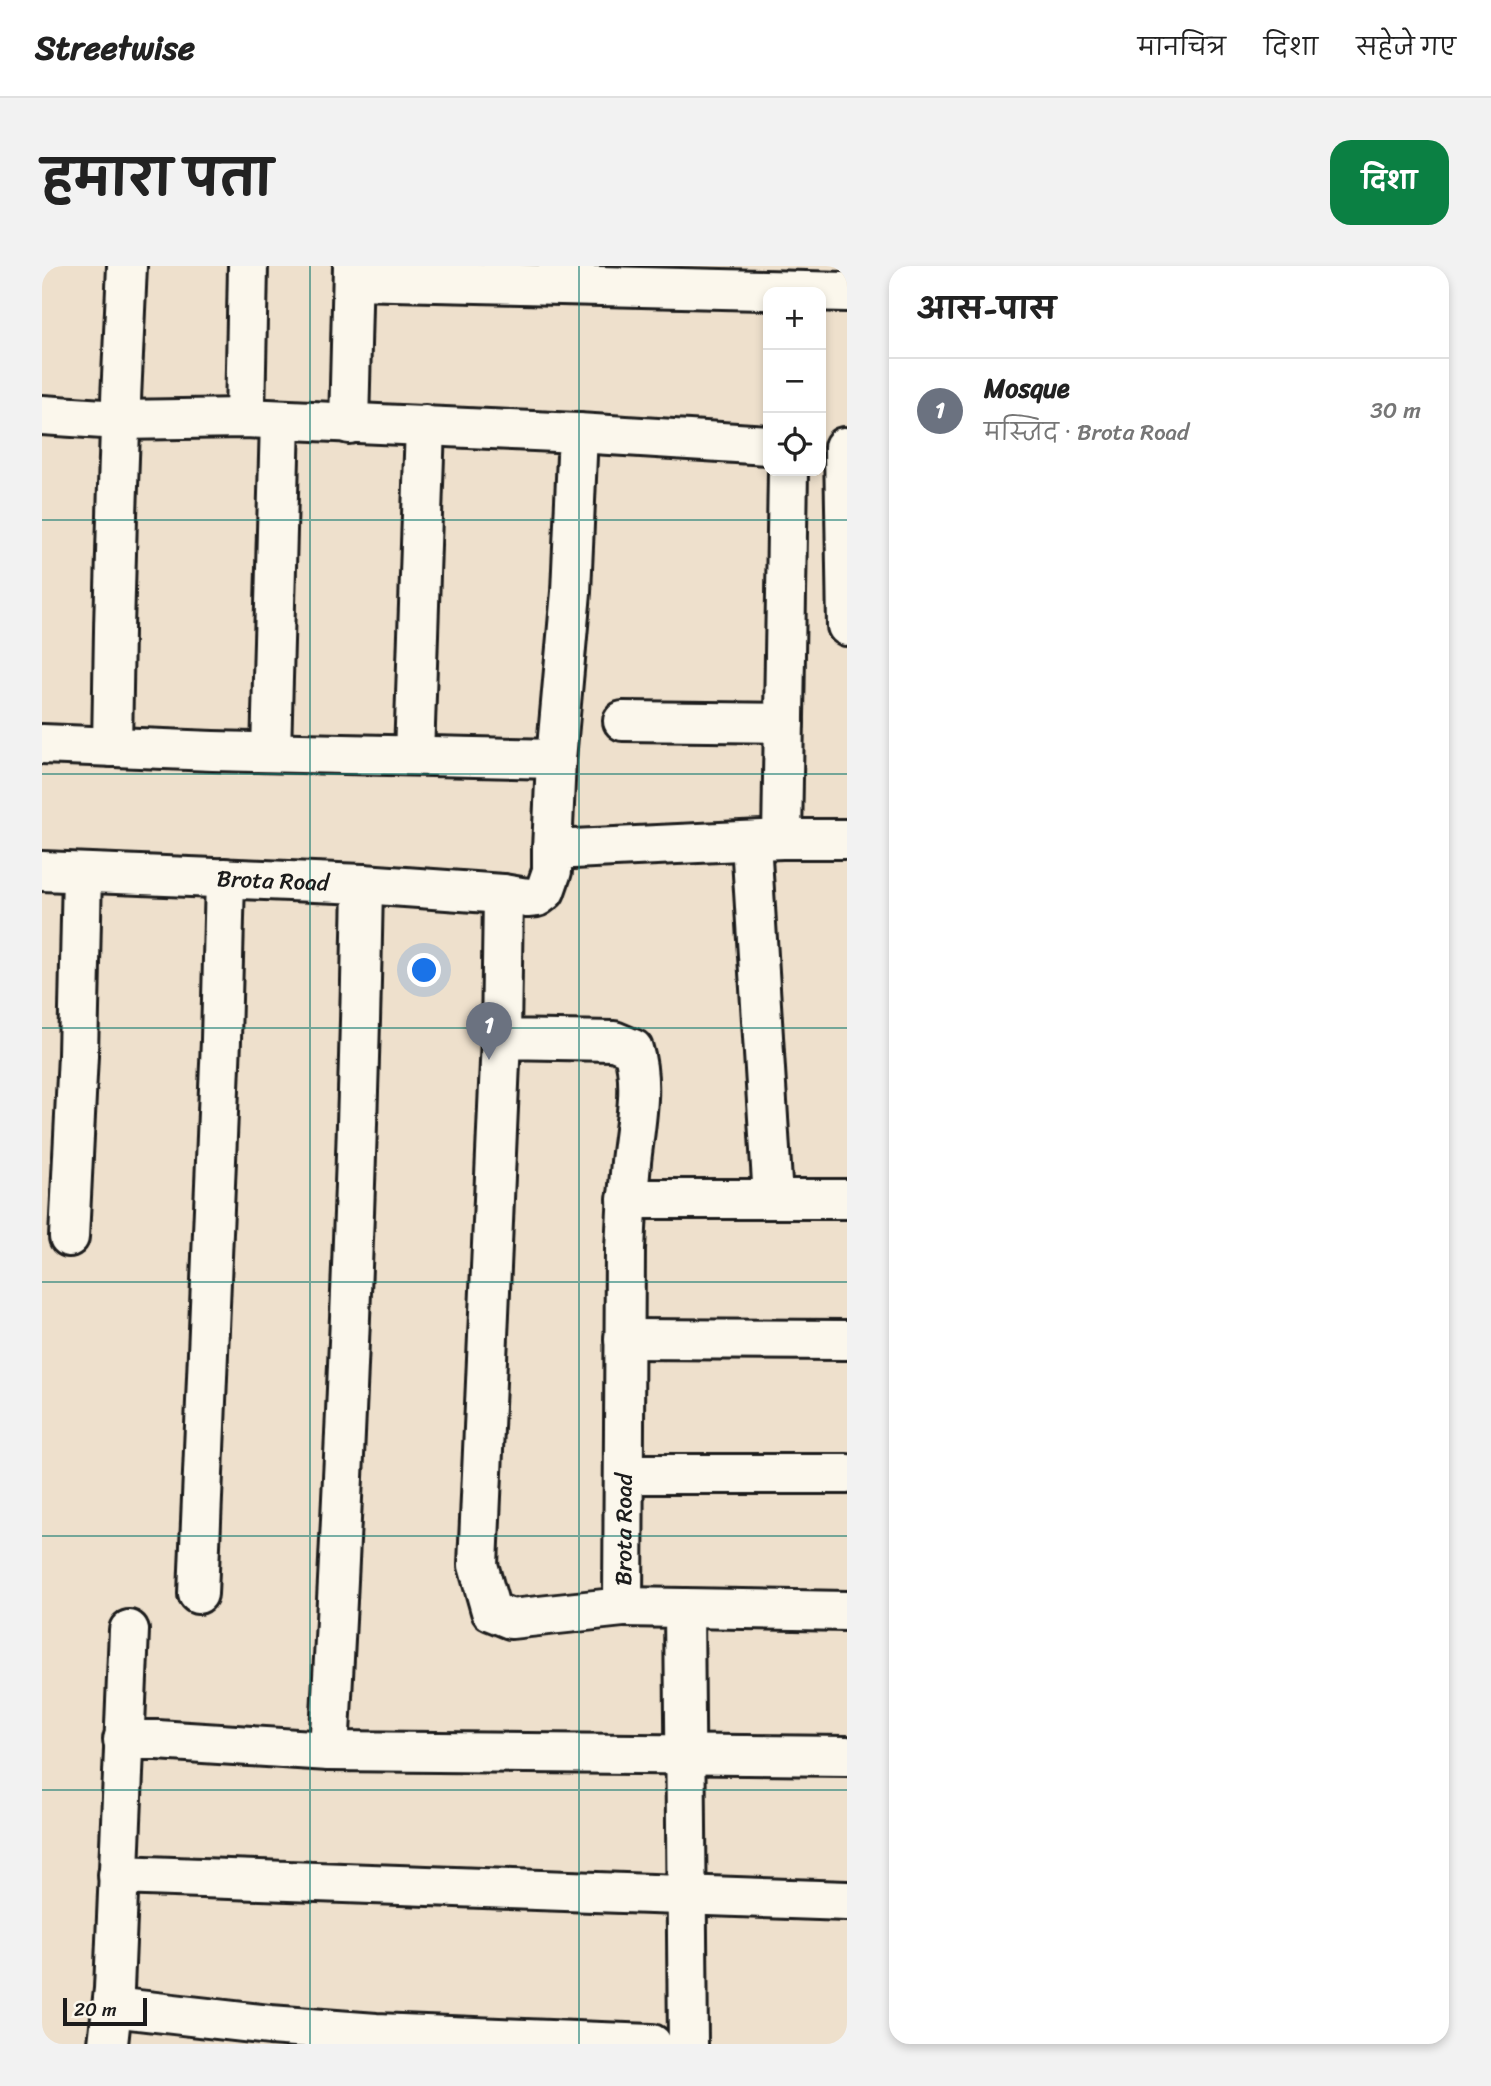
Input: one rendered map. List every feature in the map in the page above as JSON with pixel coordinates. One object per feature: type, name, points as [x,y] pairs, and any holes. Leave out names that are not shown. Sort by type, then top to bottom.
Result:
[{"type":"street","points":[[112,747],[119,420],[127,266]]},
{"type":"street","points":[[248,266],[263,419],[271,752]]},
{"type":"street","points":[[349,424],[353,273],[847,292]]},
{"type":"street","points":[[42,415],[119,420],[263,419],[425,425],[763,445]]},
{"type":"street","points":[[414,755],[425,425]]},
{"type":"street","points":[[578,433],[571,592],[556,759],[552,850],[847,839]]},
{"type":"street","points":[[837,444],[847,626]]},
{"type":"street","points":[[773,1199],[767,841],[784,723],[788,476]]},
{"type":"street","points":[[623,721],[784,723]]},
{"type":"street","points":[[42,744],[556,759]]},
{"type":"street","name":"Brota Road","points":[[42,871],[363,884],[527,898],[537,897],[545,891],[552,871],[552,850]]},
{"type":"street","points":[[69,1237],[78,1055],[82,873]]},
{"type":"street","points":[[198,1594],[221,1040],[225,878]]},
{"type":"street","points":[[329,1751],[339,1586],[360,1061],[363,884]]},
{"type":"street","name":"Brota Road","points":[[501,1039],[614,1041],[633,1049],[638,1065],[639,1086],[627,1199],[623,1607],[511,1619],[491,1611],[478,1565],[501,1039],[503,894]]},
{"type":"street","points":[[627,1199],[847,1199]]},
{"type":"street","points":[[624,1339],[847,1340]]},
{"type":"street","points":[[624,1474],[847,1474]]},
{"type":"street","points":[[623,1607],[847,1611]]},
{"type":"street","points":[[684,1608],[688,2044]]},
{"type":"street","points":[[108,2044],[112,2007],[129,1630]]},
{"type":"street","points":[[123,1740],[329,1751],[847,1756]]},
{"type":"street","points":[[118,1875],[847,1901]]},
{"type":"street","points":[[112,2007],[270,2025],[363,2032],[652,2044]]},
{"type":"place","name":"Mosque","points":[[489,1060]]}]
